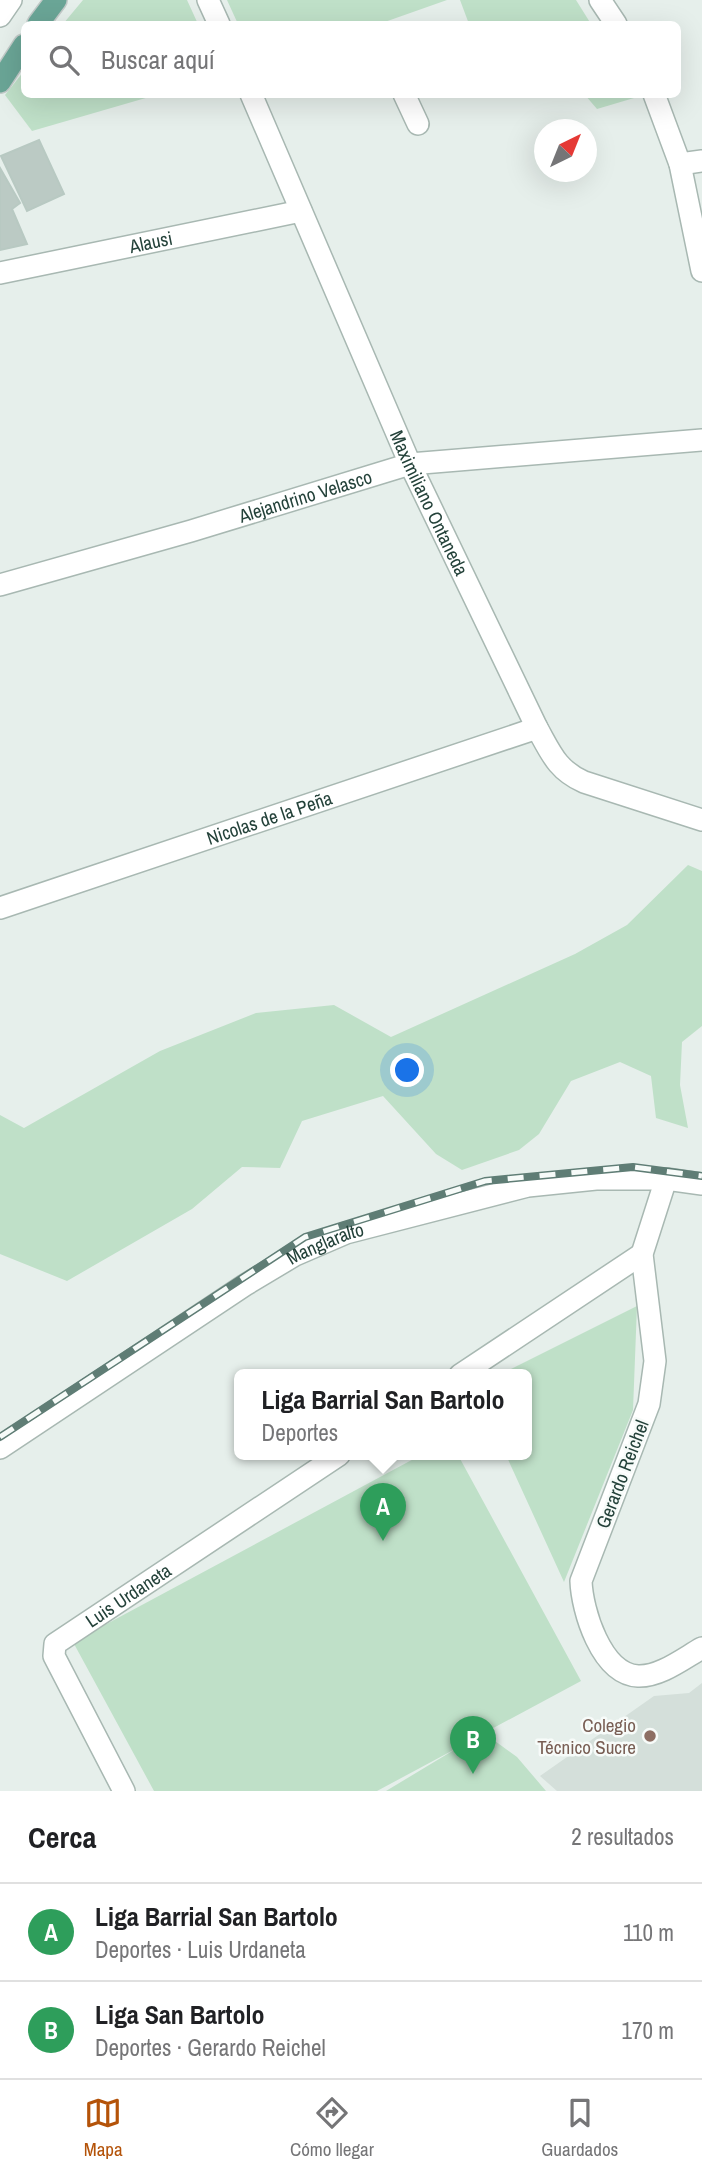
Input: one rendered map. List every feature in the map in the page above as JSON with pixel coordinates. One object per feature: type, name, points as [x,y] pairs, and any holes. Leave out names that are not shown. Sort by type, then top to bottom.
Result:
[{"type":"main road","points":[[40,21],[56,0]]},
{"type":"main road","points":[[0,82],[21,50]]},
{"type":"street","points":[[0,16],[11,0]]},
{"type":"street","points":[[208,0],[218,21]]},
{"type":"street","points":[[600,0],[614,21]]},
{"type":"street","name":"Maximiliano Ontaneda","points":[[253,98],[410,464],[537,728],[556,760],[568,775],[584,782],[702,820]]},
{"type":"street","points":[[406,98],[418,124]]},
{"type":"street","points":[[655,98],[680,164],[702,271]]},
{"type":"street","points":[[680,164],[702,161]]},
{"type":"street","name":"Alausi","points":[[0,273],[302,211]]},
{"type":"street","name":"Alejandrino Velasco","points":[[0,584],[191,531],[410,464],[702,440]]},
{"type":"street","name":"Nicolas de la Peña","points":[[0,908],[537,728]]},
{"type":"street","name":"Manglaralto","points":[[0,1448],[245,1285],[321,1242],[396,1219],[527,1186],[596,1179],[666,1179],[702,1184]]},
{"type":"street","name":"Gerardo Reichel","points":[[666,1179],[642,1254],[655,1361],[649,1404],[581,1580],[581,1596],[590,1627],[604,1651],[616,1666],[630,1675],[650,1675],[702,1648]]},
{"type":"street","points":[[469,1369],[642,1254]]},
{"type":"street","name":"Luis Urdaneta","points":[[124,1791],[54,1656],[55,1644],[331,1460]]},
{"type":"shaded area","name":"Colegio Técnico Sucre","points":[[702,1683],[702,1791],[557,1791],[540,1776],[654,1696],[689,1693]]},
{"type":"green space","points":[[83,0],[187,0],[197,21],[66,21]]},
{"type":"green space","points":[[227,0],[447,0],[388,21],[237,21]]},
{"type":"green space","points":[[460,0],[576,0],[589,21],[468,21]]},
{"type":"green space","points":[[21,75],[21,98],[146,98],[32,131],[5,95]]},
{"type":"green space","points":[[588,98],[634,98],[597,109]]},
{"type":"green space","points":[[688,865],[702,871],[702,1026],[682,1042],[680,1085],[688,1128],[656,1118],[651,1076],[620,1062],[571,1081],[539,1134],[519,1150],[462,1170],[436,1154],[383,1096],[302,1121],[280,1168],[242,1167],[192,1209],[67,1281],[0,1254],[0,1115],[24,1128],[160,1051],[256,1013],[334,1005],[391,1037],[575,954],[627,925]]},
{"type":"green space","points":[[637,1306],[633,1410],[564,1582],[508,1460],[532,1460],[532,1369],[511,1369]]},
{"type":"green space","points":[[412,1460],[461,1460],[581,1681],[484,1733],[517,1757],[546,1791],[386,1791],[459,1747],[377,1791],[154,1791],[73,1642]]},
{"type":"building","points":[[39,140],[64,194],[27,211],[1,156]]},
{"type":"building","points":[[0,168],[20,203],[12,209],[27,244],[0,250]]},
{"type":"railway","points":[[0,1437],[305,1237],[485,1181],[633,1167],[702,1176]]},
{"type":"place","name":"Liga Barrial San Bartolo","points":[[383,1541]]},
{"type":"place","name":"Colegio Técnico Sucre","points":[[650,1736]]},
{"type":"place","name":"Liga San Bartolo","points":[[473,1774]]}]
